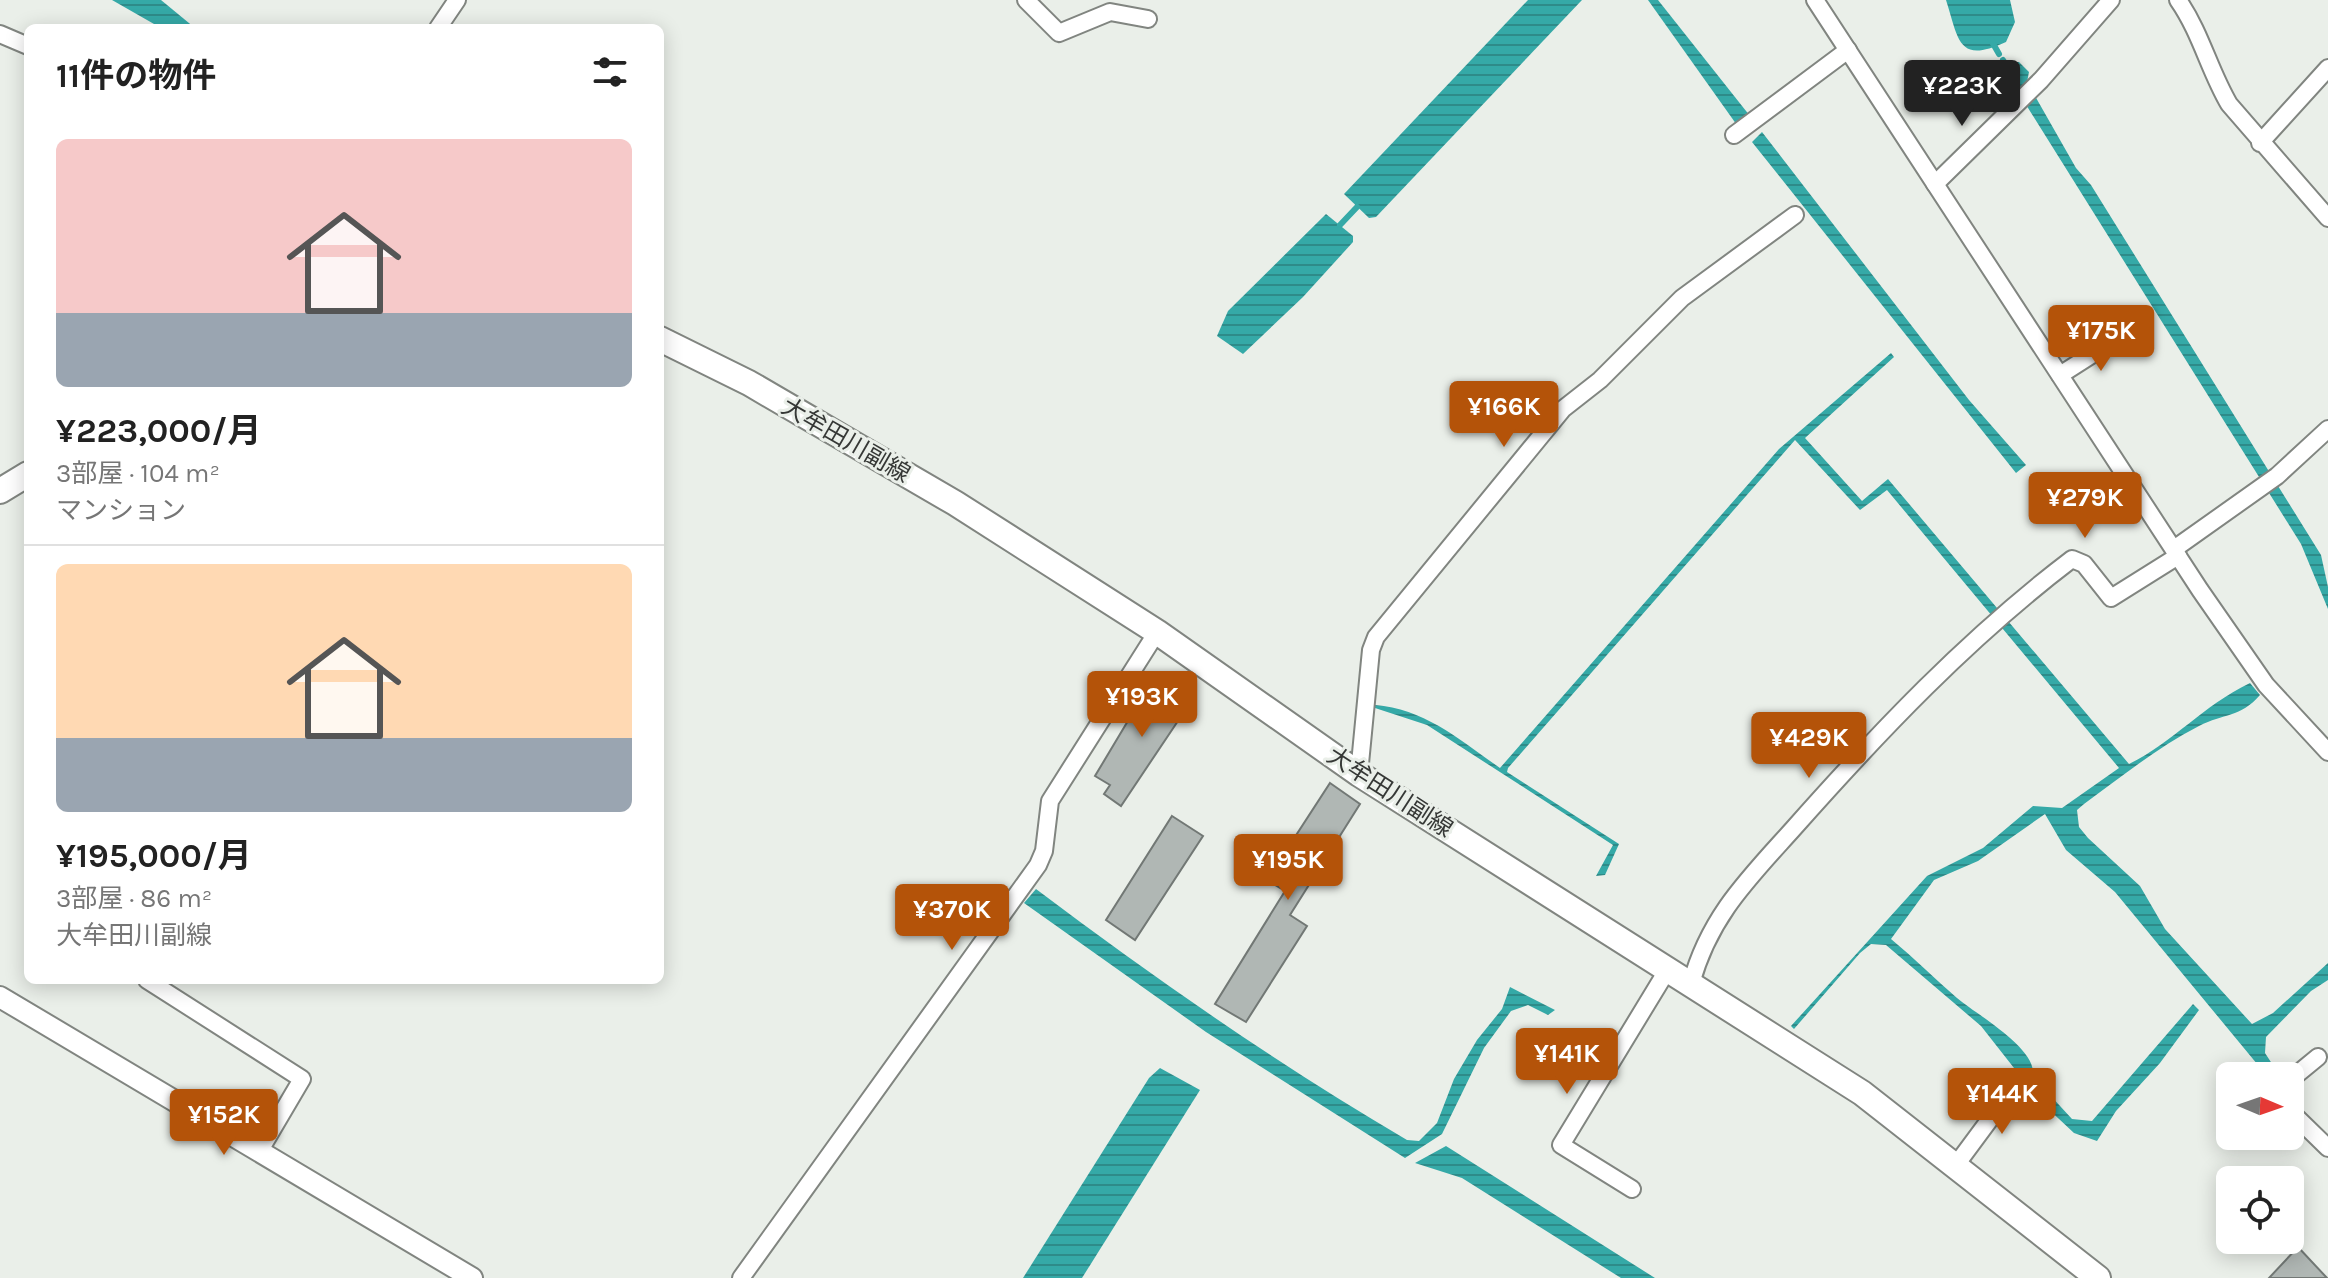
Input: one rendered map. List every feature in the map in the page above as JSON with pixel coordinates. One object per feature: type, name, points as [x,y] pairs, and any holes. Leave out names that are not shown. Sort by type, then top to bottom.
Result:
[{"type":"main road","name":"大牟田川副線","points":[[664,341],[749,383],[955,503],[1157,632],[1359,774],[1862,1093],[2098,1278]]},
{"type":"main road","points":[[0,491],[24,476]]},
{"type":"street","points":[[441,24],[457,0]]},
{"type":"street","points":[[1026,0],[1059,33],[1110,12],[1148,19]]},
{"type":"street","points":[[1815,0],[2266,685],[2328,752]]},
{"type":"street","points":[[1935,184],[2041,80],[2111,0]]},
{"type":"street","points":[[2178,0],[2199,32],[2219,87],[2260,143],[2328,218]]},
{"type":"street","points":[[0,34],[24,44]]},
{"type":"street","points":[[1738,132],[1848,50]]},
{"type":"street","points":[[2260,143],[2328,68]]},
{"type":"street","points":[[1359,774],[1371,650],[1376,637],[1563,409],[1600,380],[1682,298],[1795,215]]},
{"type":"street","points":[[2060,375],[2121,336]]},
{"type":"street","points":[[1691,984],[1701,949],[1725,907],[1757,867],[1851,761],[1919,692],[2010,611],[2072,559],[2084,564],[2111,598],[2277,476],[2328,429]]},
{"type":"street","points":[[741,1278],[1038,865],[1044,851],[1050,801],[1157,632]]},
{"type":"street","points":[[1632,1189],[1561,1145],[1668,969]]},
{"type":"street","points":[[153,984],[302,1079],[259,1152]]},
{"type":"street","points":[[0,997],[472,1278]]},
{"type":"street","points":[[2304,1068],[2318,1057]]},
{"type":"street","points":[[1956,1165],[2016,1084]]},
{"type":"street","points":[[2304,1125],[2328,1148]]},
{"type":"water","points":[[112,0],[161,0],[190,24],[154,24]]},
{"type":"water","points":[[1528,0],[1582,0],[1376,217],[1369,218],[1344,194]]},
{"type":"water","points":[[1648,0],[1658,0],[1750,116],[1739,128]]},
{"type":"water","points":[[1946,0],[2010,0],[2015,22],[2006,42],[1978,50],[1963,45]]},
{"type":"water","points":[[2012,62],[2019,62],[2029,72],[2027,82],[2076,168],[2091,185],[2321,555],[2328,587],[2328,609],[2301,544],[2003,68]]},
{"type":"water","points":[[1762,132],[1969,400],[2026,465],[2016,473],[1752,142]]},
{"type":"water","points":[[1326,214],[1353,236],[1353,242],[1303,297],[1243,354],[1217,336],[1228,311]]},
{"type":"water","points":[[1891,353],[1894,357],[1805,438],[1862,501],[1888,479],[2129,764],[2217,702],[2250,683],[2260,695],[2246,708],[2208,722],[2169,743],[2077,810],[2079,827],[2140,886],[2165,929],[2252,1024],[2273,1013],[2328,963],[2328,980],[2311,991],[2266,1037],[2265,1053],[2271,1062],[2255,1062],[2115,892],[2066,850],[2045,814],[1978,861],[1934,880],[1891,939],[2023,1051],[2033,1071],[2028,1077],[2014,1068],[1981,1026],[1886,945],[1871,944],[1860,953],[1794,1029],[1791,1026],[1927,876],[1983,848],[2033,806],[2062,808],[2119,768],[1887,490],[1860,510],[1795,440],[1508,768],[1507,772],[1619,844],[1605,875],[1596,876],[1613,845],[1427,725],[1375,708],[1375,705],[1393,708],[1426,719],[1500,768],[1779,449]]},
{"type":"water","points":[[1036,889],[1218,1020],[1407,1140],[1419,1141],[1437,1123],[1454,1079],[1477,1040],[1502,1009],[1510,987],[1555,1010],[1548,1015],[1528,1005],[1511,1011],[1484,1048],[1442,1134],[1405,1158],[1206,1032],[1024,903]]},
{"type":"water","points":[[2193,1004],[2199,1010],[2160,1063],[2116,1111],[2097,1141],[2074,1133],[2029,1091],[2029,1083],[2037,1081],[2072,1119],[2092,1121]]},
{"type":"water","points":[[1160,1068],[1200,1090],[1082,1278],[1023,1278],[1149,1078]]},
{"type":"water","points":[[1446,1146],[1655,1278],[1621,1278],[1462,1178],[1415,1163]]},
{"type":"building","points":[[1153,679],[1171,692],[1177,684],[1194,697],[1121,806],[1104,794],[1110,785],[1095,776]]},
{"type":"building","points":[[1330,783],[1360,804],[1290,915],[1307,926],[1246,1022],[1215,1004],[1285,891],[1267,880]]},
{"type":"building","points":[[1172,816],[1203,836],[1135,940],[1106,920]]},
{"type":"building","points":[[2304,1253],[2327,1278],[2269,1278],[2291,1254]]},
{"type":"waterway","points":[[1991,40],[1999,54]]},
{"type":"waterway","points":[[2003,60],[2010,71]]},
{"type":"waterway","points":[[1340,225],[1357,207]]}]
